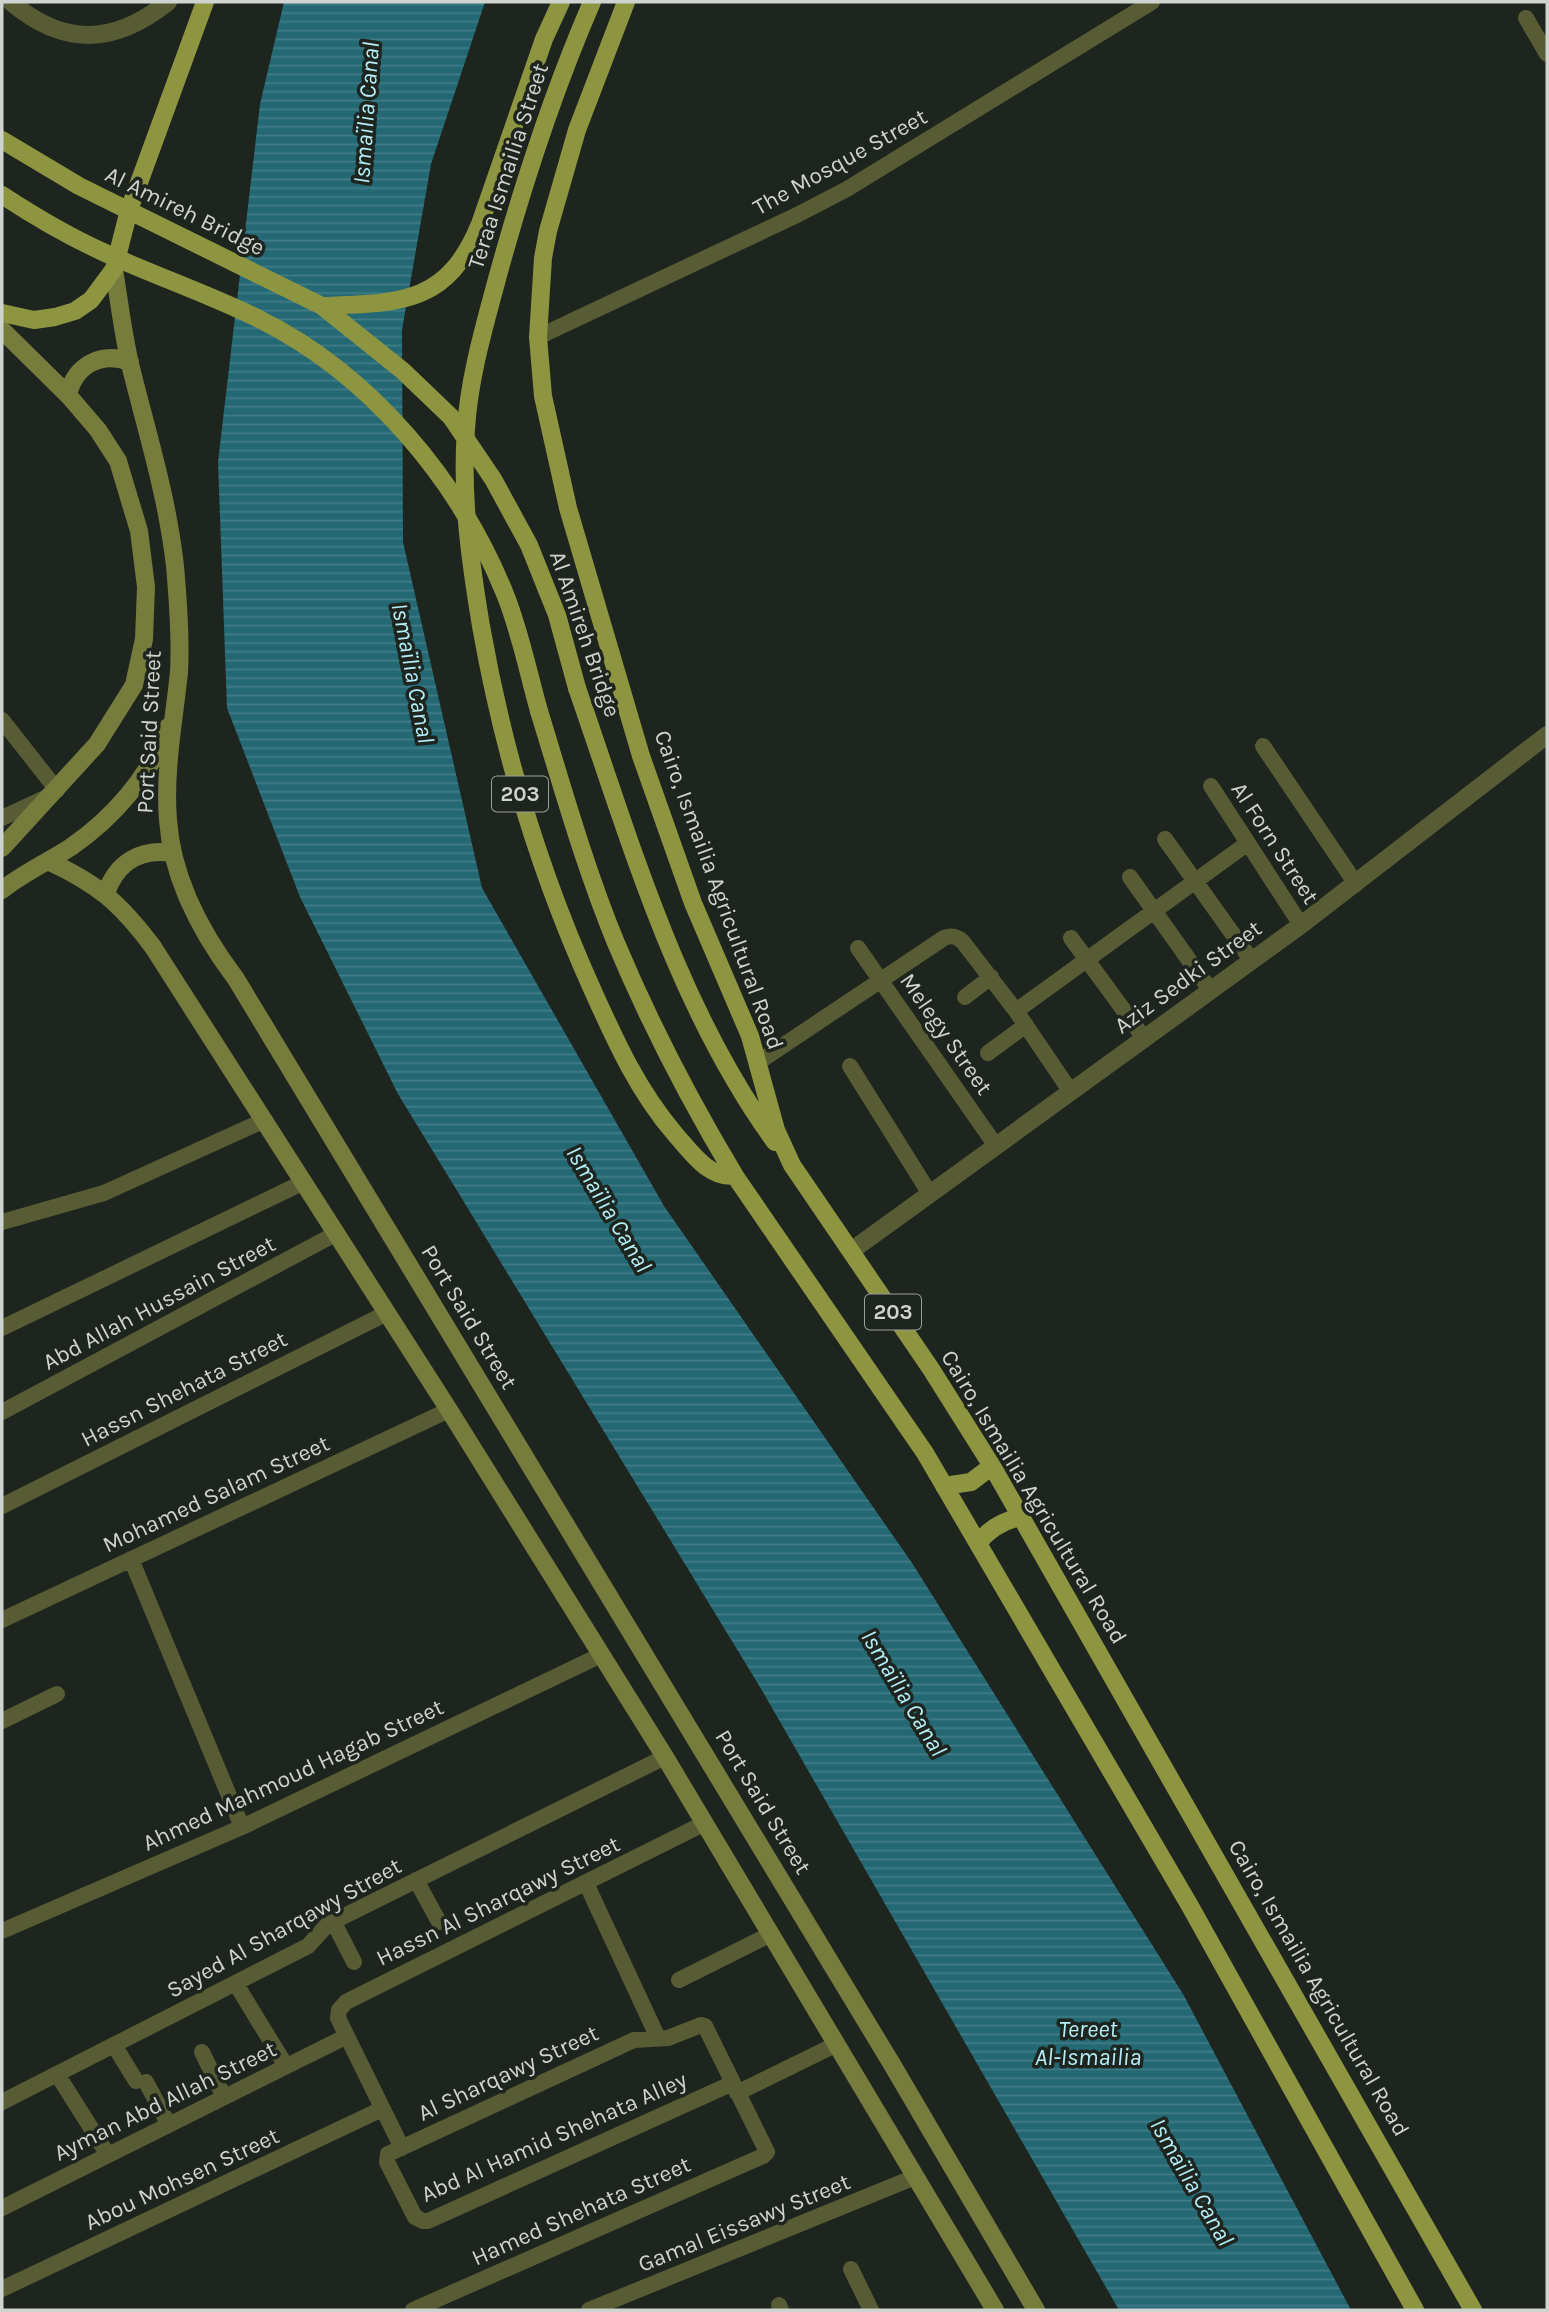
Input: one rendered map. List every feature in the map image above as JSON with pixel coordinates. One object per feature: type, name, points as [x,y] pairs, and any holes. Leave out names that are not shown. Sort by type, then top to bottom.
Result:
[{"type":"main road","points":[[2,313],[34,320],[75,311],[91,300],[114,269],[129,210],[205,2]]},
{"type":"main road","points":[[322,306],[402,301],[429,290],[452,273],[469,250],[480,224],[544,39],[561,2]]},
{"type":"main road","name":"Teraa Ismailia Street","points":[[592,2],[548,113],[518,202],[479,348],[466,426],[464,493],[473,577],[500,723],[547,879],[583,970],[622,1056],[663,1120],[704,1166],[721,1175],[735,1176]]},
{"type":"main road","name":"Cairo, Ismailia Agricultural Road","points":[[626,2],[583,112],[548,231],[543,258],[538,337],[543,396],[568,508],[665,830],[750,1036],[776,1130],[792,1165],[931,1369],[992,1466],[1473,2310]]},
{"type":"main road","name":"Al Amireh Bridge","points":[[2,140],[79,186],[322,306],[403,371],[451,417],[493,479],[529,545],[557,615],[578,688],[643,879],[672,954],[731,1075],[792,1165]]},
{"type":"main road","points":[[2,195],[103,252],[260,319],[308,347],[353,382],[402,429],[448,487],[481,542],[505,595],[578,839],[616,943],[662,1043],[735,1176]]},
{"type":"main road","name":"Port Said Street","points":[[114,269],[130,362],[154,450],[170,529],[179,635],[179,669],[167,789],[168,823],[182,882],[206,934],[893,2066],[1036,2310]]},
{"type":"main road","points":[[2,330],[68,395],[98,430],[118,461],[142,549],[146,587],[142,650],[134,685],[97,744],[2,848]]},
{"type":"main road","points":[[68,395],[74,378],[88,364],[105,358],[130,362]]},
{"type":"main road","points":[[2,890],[89,834],[125,799],[154,757],[175,711]]},
{"type":"main road","points":[[106,893],[117,871],[126,862],[149,852],[173,853]]},
{"type":"main road","points":[[48,861],[79,875],[106,893],[128,914],[153,947],[449,1410],[665,1757],[995,2310]]},
{"type":"main road","name":"203","points":[[735,1176],[925,1453],[1190,1906],[1415,2310]]},
{"type":"main road","points":[[944,1486],[971,1482],[992,1466]]},
{"type":"main road","points":[[978,1544],[984,1535],[1001,1523],[1020,1517]]},
{"type":"street","points":[[10,2],[33,20],[52,29],[71,34],[92,35],[132,26],[168,2]]},
{"type":"street","name":"The Mosque Street","points":[[538,337],[797,215],[847,188],[1152,2]]},
{"type":"street","points":[[1526,18],[1547,54]]},
{"type":"street","points":[[2,818],[54,793],[4,729]]},
{"type":"street","name":"Aziz Sedki Street","points":[[851,1251],[1301,925],[1547,735]]},
{"type":"street","points":[[1264,746],[1356,884]]},
{"type":"street","name":"Al Forn Street","points":[[1211,786],[1301,925]]},
{"type":"street","points":[[1165,839],[1252,961]]},
{"type":"street","points":[[1016,1011],[1248,843]]},
{"type":"street","points":[[1130,877],[1211,991]]},
{"type":"street","points":[[757,1063],[944,938],[951,936],[958,937],[991,977],[1070,1092]]},
{"type":"street","points":[[1071,938],[1144,1038]]},
{"type":"street","name":"Melegy Street","points":[[858,948],[996,1146]]},
{"type":"street","points":[[965,997],[991,977]]},
{"type":"street","points":[[988,1053],[1026,1025]]},
{"type":"street","points":[[850,1066],[930,1194]]},
{"type":"street","points":[[2,1222],[104,1193],[265,1120]]},
{"type":"street","points":[[2,1328],[304,1182]]},
{"type":"street","name":"Abd Allah Hussain Street","points":[[2,1412],[337,1233]]},
{"type":"street","name":"Hassn Shehata Street","points":[[2,1506],[387,1313]]},
{"type":"street","name":"Mohamed Salam Street","points":[[2,1619],[449,1410]]},
{"type":"street","points":[[131,1559],[242,1827]]},
{"type":"street","name":"Ahmed Mahmoud Hagab Street","points":[[2,1931],[242,1827],[601,1656]]},
{"type":"street","points":[[2,1702],[6,1719],[57,1694]]},
{"type":"street","name":"Sayed Al Sharqawy Street","points":[[2,2102],[308,1946],[328,1924],[665,1757]]},
{"type":"street","name":"Hassn Al Sharqawy Street","points":[[347,2036],[338,2015],[346,2002],[705,1823]]},
{"type":"street","points":[[416,1880],[439,1922]]},
{"type":"street","points":[[586,1883],[658,2038],[676,2036],[703,2025],[735,2088]]},
{"type":"street","points":[[333,1922],[354,1962]]},
{"type":"street","points":[[679,1980],[771,1934]]},
{"type":"street","points":[[236,1983],[286,2066]]},
{"type":"street","name":"Ayman Abd Allah Street","points":[[2,2208],[347,2036]]},
{"type":"street","name":"Al Sharqawy Street","points":[[347,2036],[402,2148]]},
{"type":"street","name":"Al Sharqawy Street","points":[[386,2159],[388,2154],[634,2040],[658,2038]]},
{"type":"street","name":"Abd Al Hamid Shehata Alley","points":[[386,2159],[415,2217],[428,2221],[837,2044]]},
{"type":"street","points":[[114,2045],[169,2125]]},
{"type":"street","points":[[201,2052],[225,2097]]},
{"type":"street","points":[[57,2074],[108,2155]]},
{"type":"street","name":"Hamed Shehata Street","points":[[413,2310],[763,2156],[767,2152],[735,2088]]},
{"type":"street","name":"Abou Mohsen Street","points":[[2,2290],[382,2109]]},
{"type":"street","name":"Gamal Eissawy Street","points":[[589,2310],[915,2177]]},
{"type":"street","points":[[851,2269],[871,2310]]},
{"type":"water","name":"Tereet Al-Ismailia","points":[[284,2],[485,2],[431,164],[402,330],[403,542],[482,888],[664,1206],[912,1563],[1183,1994],[1351,2310],[1119,2310],[760,1687],[398,1094],[300,897],[227,708],[218,462],[260,104]]},
{"type":"water label","name":"Ismaïlia Canal","points":[[366,113]]},
{"type":"water label","name":"Ismaïlia Canal","points":[[413,673]]},
{"type":"water label","name":"Ismaïlia Canal","points":[[609,1209]]},
{"type":"water label","name":"Ismaïlia Canal","points":[[904,1693]]},
{"type":"water label","name":"Ismaïlia Canal","points":[[1192,2182]]}]
